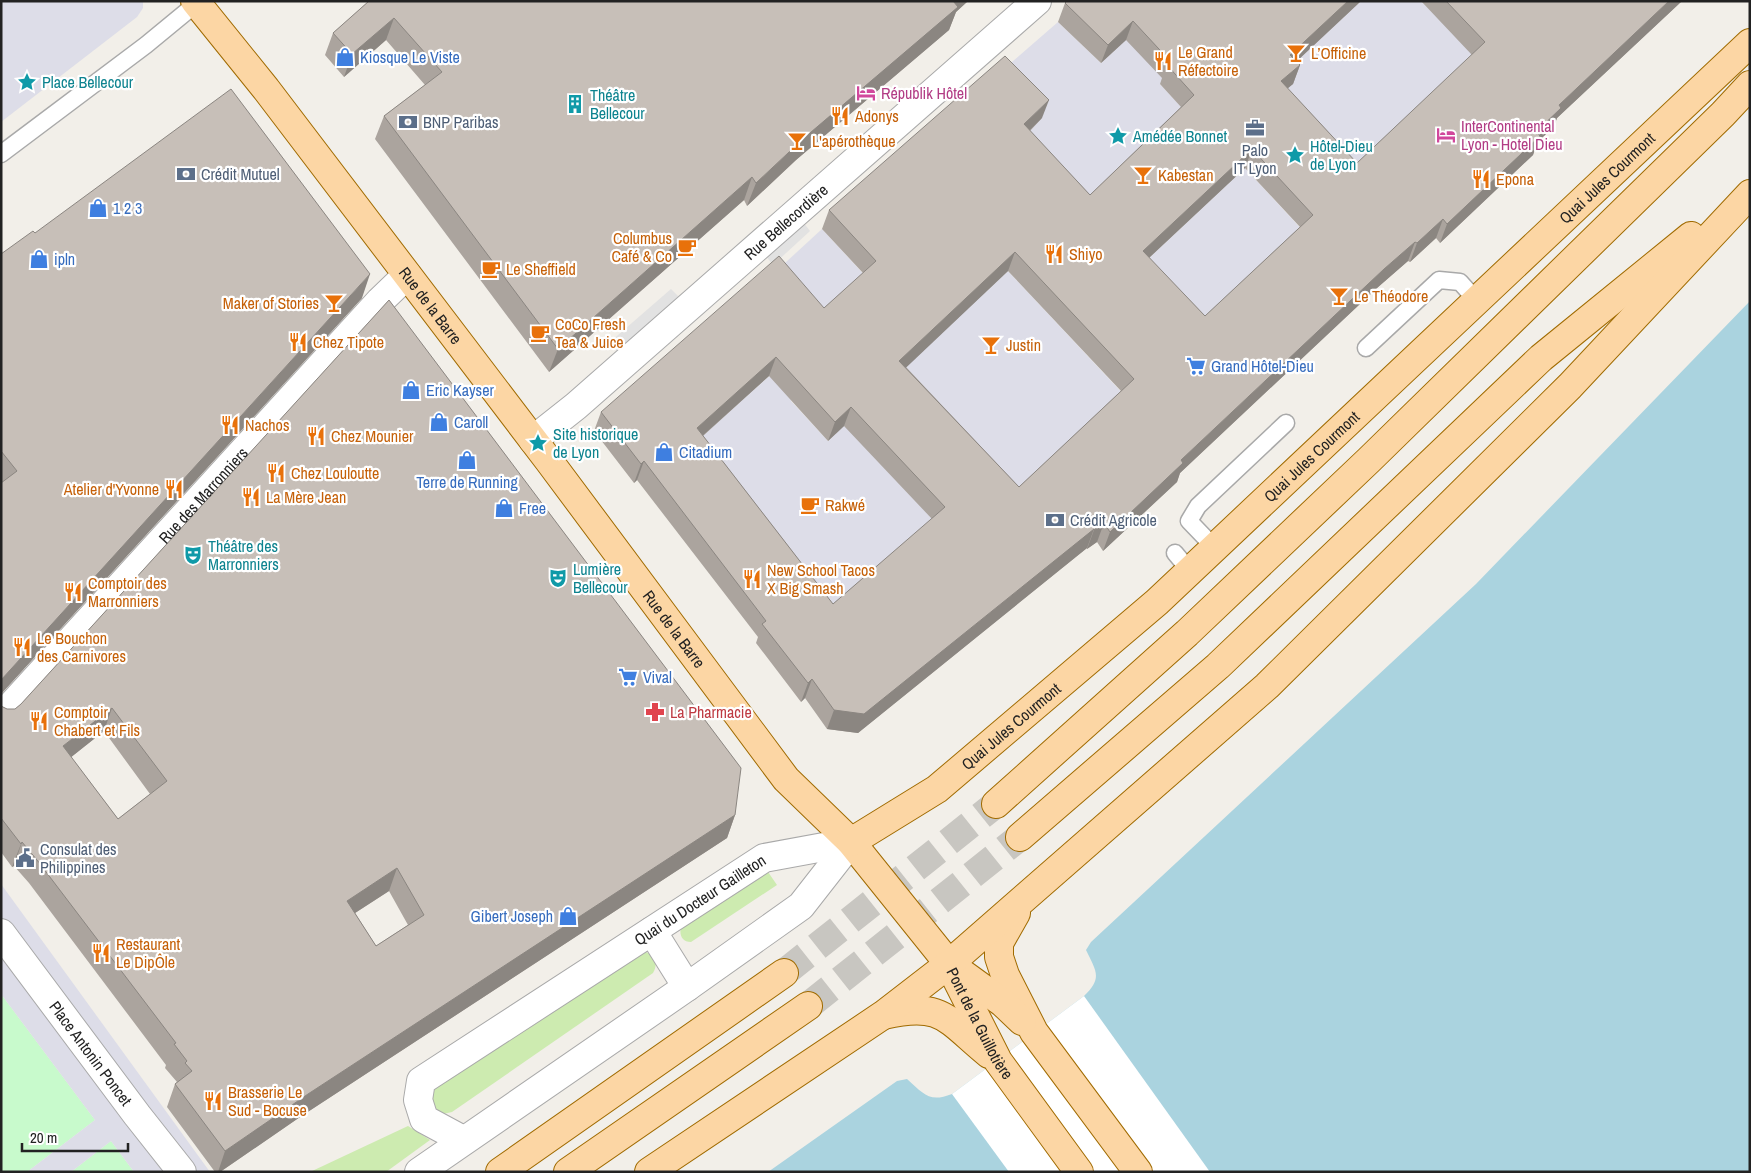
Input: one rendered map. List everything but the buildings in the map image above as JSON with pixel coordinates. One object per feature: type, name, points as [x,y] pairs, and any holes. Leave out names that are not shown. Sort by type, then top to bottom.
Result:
[{"type":"main road","name":"Rue de la Barre","points":[[199,2],[532,440],[786,779],[851,842],[949,964]]},
{"type":"main road","name":"Quai Jules Courmont","points":[[851,842],[936,789],[1157,602],[1183,562],[1214,547],[1468,292],[1750,43]]},
{"type":"main road","name":"Quai Jules Courmont","points":[[996,804],[1187,632],[1370,460],[1750,85]]},
{"type":"main road","points":[[1020,837],[1218,666],[1541,358],[1750,188]]},
{"type":"main road","points":[[649,1172],[883,1015],[949,964],[1267,686],[1570,386],[1750,194]]},
{"type":"main road","name":"Pont de la Guillotière","points":[[1026,896],[999,943],[999,957],[1034,1032]]},
{"type":"main road","name":"Pont de la Guillotière","points":[[949,964],[1003,1003],[1034,1032],[1138,1172]]},
{"type":"main road","name":"Pont de la Guillotière","points":[[949,964],[998,1061],[1079,1172]]},
{"type":"main road","points":[[500,1172],[784,973]]},
{"type":"main road","points":[[568,1172],[808,1006]]},
{"type":"main road","points":[[883,1015],[907,1010],[923,1010],[936,1013],[948,1019],[998,1061]]},
{"type":"street","name":"Rue Bellecordière","points":[[532,440],[583,400],[1037,1]]},
{"type":"street","name":"Rue des Marronniers","points":[[1,717],[373,308],[407,275]]},
{"type":"street","name":"Quai du Docteur Gailleton","points":[[463,1140],[424,1119],[418,1100],[421,1081],[764,858],[851,842]]},
{"type":"street","points":[[419,1172],[801,906],[851,842]]},
{"type":"street","points":[[652,931],[687,987]]},
{"type":"street","name":"Place Antonin Poncet","points":[[1,933],[136,1115],[182,1172]]},
{"type":"lane","points":[[1,154],[146,45],[199,2]]},
{"type":"lane","points":[[1366,348],[1439,280],[1468,292]]},
{"type":"lane","points":[[1214,547],[1189,521],[1198,506],[1286,423]]},
{"type":"green space","points":[[766,869],[777,885],[691,942],[683,939],[680,933],[681,927]]},
{"type":"green space","points":[[646,952],[652,955],[655,962],[653,973],[452,1112],[443,1114],[434,1110],[428,1092],[638,953]]},
{"type":"green space","points":[[1,994],[95,1120],[27,1172],[1,1172]]},
{"type":"green space","points":[[408,1126],[430,1140],[386,1172],[310,1172]]},
{"type":"green space","points":[[111,1141],[134,1172],[71,1172]]},
{"type":"shaded area","name":"Place Bellecour","points":[[1,1],[143,1],[143,8],[137,17],[1,122]]},
{"type":"shaded area","points":[[1167,1],[1164,80],[1160,84],[1184,110],[1083,214],[1017,143],[998,74],[1058,22],[1101,63]]},
{"type":"shaded area","points":[[1361,1],[1421,1],[1484,65],[1353,188],[1286,86],[1291,66]]},
{"type":"shaded area","points":[[1245,168],[1306,234],[1198,335],[1136,270]]},
{"type":"shaded area","points":[[803,222],[810,231],[773,265],[765,255]]},
{"type":"shaded area","points":[[822,229],[870,281],[817,327],[772,275]]},
{"type":"shaded area","points":[[1008,271],[1127,398],[1013,506],[893,379]]},
{"type":"shaded area","points":[[671,289],[679,297],[618,352],[610,342]]},
{"type":"shaded area","points":[[785,362],[791,401],[828,441],[844,425],[939,526],[826,623],[690,447]]},
{"type":"shaded area","points":[[1,884],[210,1172],[134,1172],[111,1141],[71,1172],[27,1172],[95,1120],[1,994]]},
{"type":"water","points":[[1750,301],[1750,1172],[768,1172],[897,1081],[907,1079],[927,1096],[938,1098],[952,1094],[1084,996],[1096,979],[1095,969],[1086,950],[1091,942],[1476,584]]},
{"type":"pier","points":[[1084,996],[1210,1172],[1009,1172],[952,1094]]},
{"type":"tunnel","points":[[784,973],[996,804]]},
{"type":"tunnel","points":[[808,1006],[1020,837]]},
{"type":"place","name":"L’Officine","points":[[1296,53]]},
{"type":"place","name":"Kiosque Le Viste","points":[[345,57]]},
{"type":"place","name":"Le Grand Réfectoire","points":[[1163,61]]},
{"type":"place","name":"Place Bellecour","points":[[27,82]]},
{"type":"place","name":"Républik Hôtel","points":[[866,93]]},
{"type":"place","name":"Théâtre Bellecour","points":[[575,104]]},
{"type":"place","name":"Adonys","points":[[840,116]]},
{"type":"place","name":"BNP Paribas","points":[[408,122]]},
{"type":"place","name":"Palo IT Lyon","points":[[1255,128]]},
{"type":"place","name":"InterContinental Lyon - Hotel Dieu","points":[[1446,135]]},
{"type":"place","name":"Amédée Bonnet","points":[[1118,136]]},
{"type":"place","name":"L'apérothèque","points":[[797,141]]},
{"type":"place","name":"Hôtel-Dieu de Lyon","points":[[1295,155]]},
{"type":"place","name":"Crédit Mutuel","points":[[186,174]]},
{"type":"place","name":"Kabestan","points":[[1143,175]]},
{"type":"place","name":"Epona","points":[[1481,179]]},
{"type":"place","name":"1 2 3","points":[[98,208]]},
{"type":"place","name":"Columbus Café & Co","points":[[687,247]]},
{"type":"place","name":"Shiyo","points":[[1054,254]]},
{"type":"place","name":"ipln","points":[[39,259]]},
{"type":"place","name":"Le Sheffield","points":[[491,269]]},
{"type":"place","name":"Le Théodore","points":[[1339,296]]},
{"type":"place","name":"Maker of Stories","points":[[334,303]]},
{"type":"place","name":"CoCo Fresh Tea & Juice","points":[[540,333]]},
{"type":"place","name":"Chez Tipote","points":[[298,342]]},
{"type":"place","name":"Justin","points":[[991,345]]},
{"type":"place","name":"Grand Hôtel-Dieu","points":[[1196,366]]},
{"type":"place","name":"Eric Kayser","points":[[411,390]]},
{"type":"place","name":"Caroll","points":[[439,422]]},
{"type":"place","name":"Nachos","points":[[230,425]]},
{"type":"place","name":"Chez Mounier","points":[[316,436]]},
{"type":"place","name":"Site historique de Lyon","points":[[538,443]]},
{"type":"place","name":"Citadium","points":[[664,452]]},
{"type":"place","name":"Terre de Running","points":[[467,460]]},
{"type":"place","name":"Chez Louloutte","points":[[276,473]]},
{"type":"place","name":"Atelier d'Yvonne","points":[[174,489]]},
{"type":"place","name":"La Mère Jean","points":[[251,497]]},
{"type":"place","name":"Rakwé","points":[[810,505]]},
{"type":"place","name":"Free","points":[[504,508]]},
{"type":"place","name":"Crédit Agricole","points":[[1055,520]]},
{"type":"place","name":"Théâtre des Marronniers","points":[[193,555]]},
{"type":"place","name":"Lumière Bellecour","points":[[558,578]]},
{"type":"place","name":"New School Tacos X Big Smash","points":[[752,579]]},
{"type":"place","name":"Comptoir des Marronniers","points":[[73,592]]},
{"type":"place","name":"Le Bouchon des Carnivores","points":[[22,647]]},
{"type":"place","name":"Vival","points":[[628,677]]},
{"type":"place","name":"La Pharmacie","points":[[655,712]]},
{"type":"place","name":"Comptoir Chabert et Fils","points":[[39,721]]},
{"type":"place","name":"Consulat des Philippines","points":[[25,858]]},
{"type":"place","name":"Gibert Joseph","points":[[568,916]]},
{"type":"place","name":"Restaurant Le DipÔle","points":[[101,953]]},
{"type":"place","name":"Brasserie Le Sud - Bocuse","points":[[213,1101]]}]
